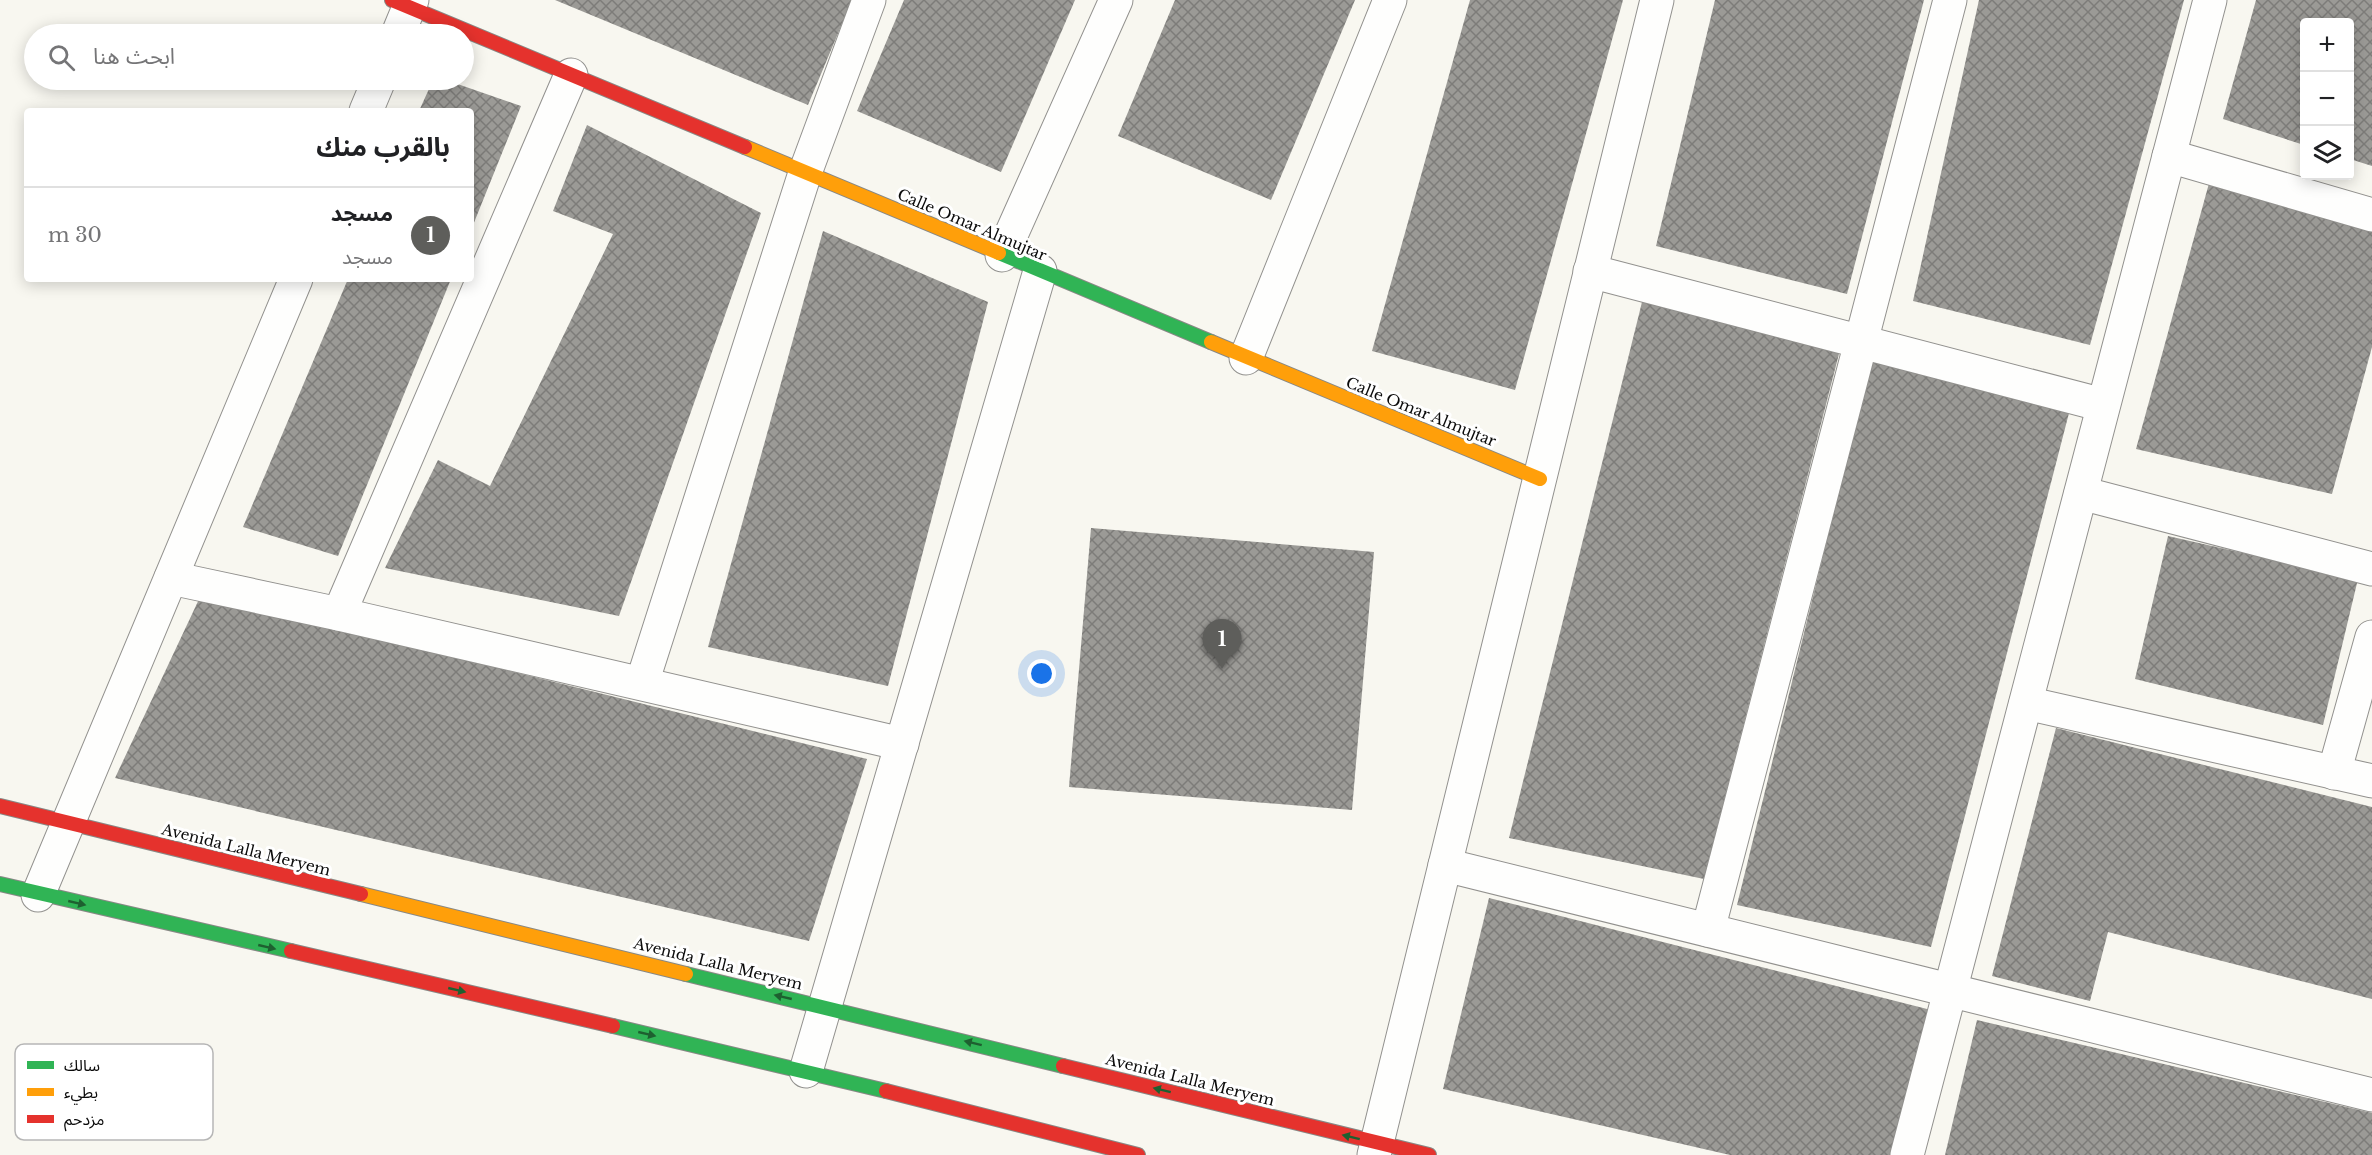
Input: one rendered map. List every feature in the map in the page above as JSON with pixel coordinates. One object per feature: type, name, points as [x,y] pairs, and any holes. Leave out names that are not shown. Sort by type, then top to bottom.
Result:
[{"type":"street","points":[[642,683],[805,173],[869,0]]},
{"type":"street","points":[[1002,255],[1116,0]]},
{"type":"street","points":[[1246,357],[1390,0]]},
{"type":"street","points":[[1376,1149],[1657,0]]},
{"type":"street","points":[[1708,930],[1950,0]]},
{"type":"street","points":[[1907,1155],[2210,0]]},
{"type":"street","name":"Calle Omar Almujtar","points":[[403,10],[439,24]]},
{"type":"street","name":"Calle Omar Almujtar","points":[[474,37],[571,75],[1540,479]]},
{"type":"street","points":[[339,614],[571,75]]},
{"type":"street","points":[[367,108],[375,90]]},
{"type":"street","points":[[2169,156],[2372,215]]},
{"type":"street","points":[[806,1071],[1040,271]]},
{"type":"street","points":[[1590,271],[2103,405]]},
{"type":"street","points":[[38,894],[295,282]]},
{"type":"street","points":[[2081,493],[2372,569]]},
{"type":"street","points":[[171,578],[339,614],[902,744]]},
{"type":"street","points":[[2334,773],[2372,637]]},
{"type":"street","points":[[2026,703],[2372,781]]},
{"type":"street","name":"Avenida Lalla Meryem","points":[[0,807],[825,1007],[1376,1149],[1429,1155]]},
{"type":"street","points":[[1445,865],[2372,1095]]},
{"type":"street","points":[[0,884],[806,1071],[1138,1155]]},
{"type":"building","points":[[555,0],[852,0],[808,105]]},
{"type":"building","points":[[904,0],[1075,0],[1001,172],[857,111]]},
{"type":"building","points":[[1175,0],[1355,0],[1271,200],[1118,136]]},
{"type":"building","points":[[1470,0],[1623,0],[1515,390],[1372,351]]},
{"type":"building","points":[[1715,0],[1924,0],[1847,294],[1656,246]]},
{"type":"building","points":[[1979,0],[2184,0],[2090,345],[1913,301]]},
{"type":"building","points":[[2256,0],[2372,0],[2372,166],[2354,160],[2354,18],[2300,18],[2300,144],[2223,119]]},
{"type":"building","points":[[428,90],[474,90],[521,106],[474,223],[474,108],[420,108]]},
{"type":"building","points":[[587,125],[761,213],[619,616],[385,568],[438,460],[490,486],[613,234],[553,211]]},
{"type":"building","points":[[2211,176],[2372,226],[2372,347],[2332,494],[2136,449]]},
{"type":"building","points":[[823,231],[988,302],[888,686],[708,647]]},
{"type":"building","points":[[347,282],[450,282],[338,556],[243,527]]},
{"type":"building","points":[[1644,294],[1841,346],[1704,879],[1509,838]]},
{"type":"building","points":[[1871,361],[2069,413],[1931,947],[1737,905]]},
{"type":"building","points":[[1091,528],[1374,552],[1352,810],[1069,787]]},
{"type":"building","points":[[2168,536],[2358,579],[2323,725],[2135,679]]},
{"type":"building","points":[[201,595],[867,759],[809,941],[115,778]]},
{"type":"building","points":[[2056,728],[2372,807],[2372,999],[2108,932],[2090,1001],[1992,976]]},
{"type":"building","points":[[1489,898],[1935,1011],[1896,1155],[1730,1155],[1443,1089]]},
{"type":"building","points":[[1977,1020],[2372,1113],[2372,1155],[1945,1155]]},
{"type":"traffic: fast","points":[[999,253],[1211,342]]},
{"type":"traffic: fast","points":[[0,884],[291,951]]},
{"type":"traffic: fast","points":[[686,974],[1063,1066]]},
{"type":"traffic: fast","points":[[613,1026],[886,1091]]},
{"type":"traffic: slow","points":[[745,147],[999,253]]},
{"type":"traffic: slow","points":[[1211,342],[1540,479]]},
{"type":"traffic: slow","points":[[361,894],[686,974]]},
{"type":"traffic: jam","points":[[392,0],[450,24]]},
{"type":"traffic: jam","points":[[474,34],[745,147]]},
{"type":"traffic: jam","points":[[0,806],[361,894]]},
{"type":"traffic: jam","points":[[291,951],[613,1026]]},
{"type":"traffic: jam","points":[[1063,1066],[1429,1155]]},
{"type":"traffic: jam","points":[[886,1091],[1138,1155]]},
{"type":"place","name":"مسجد","points":[[1222,669]]}]
